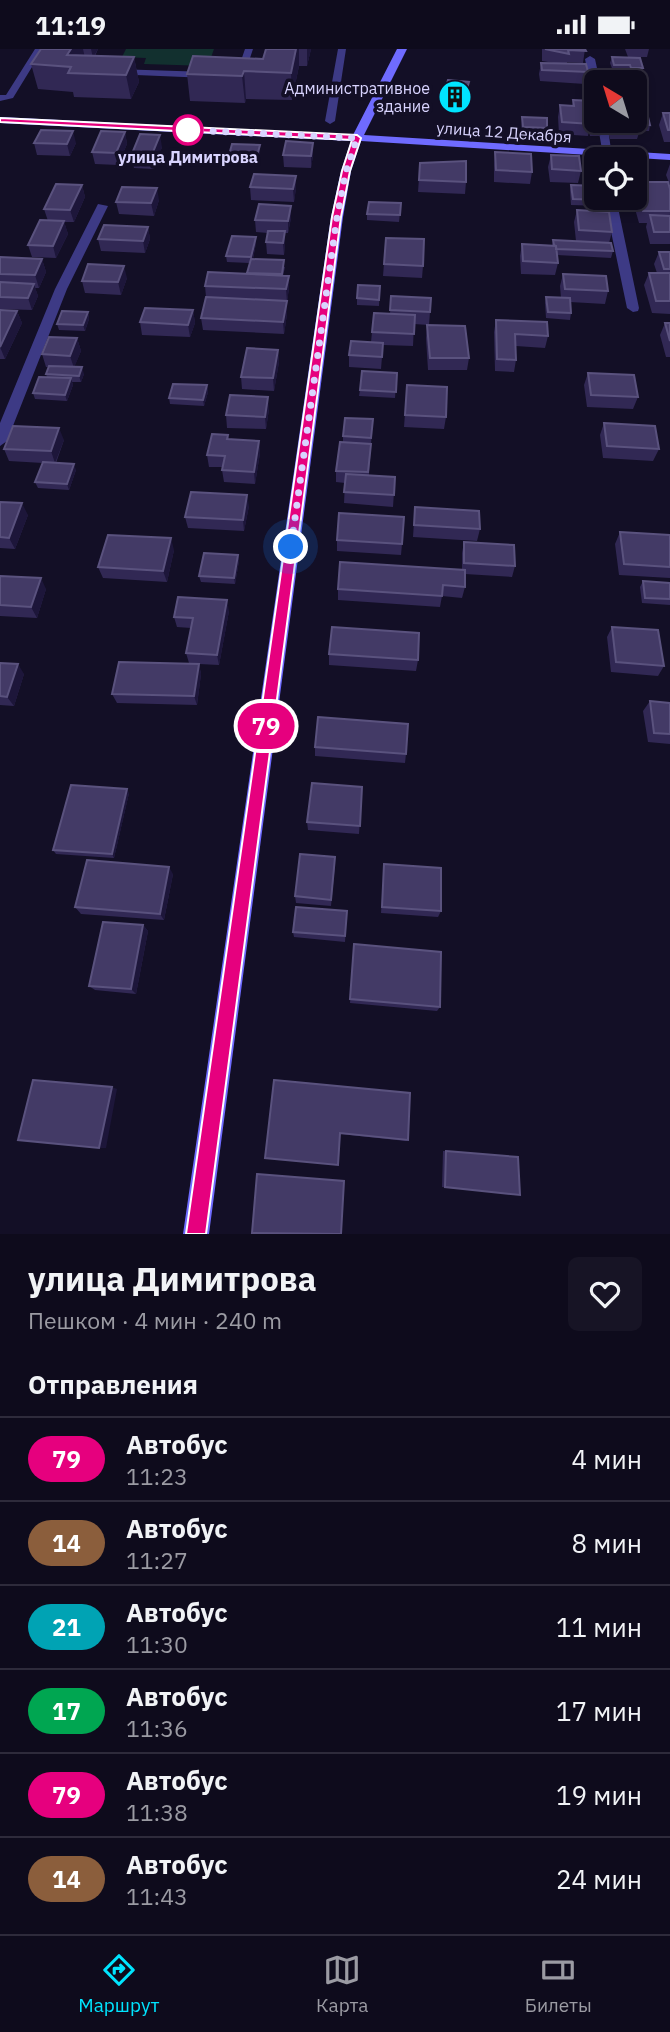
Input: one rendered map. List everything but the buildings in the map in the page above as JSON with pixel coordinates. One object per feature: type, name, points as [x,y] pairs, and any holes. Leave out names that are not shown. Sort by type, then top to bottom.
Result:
[{"type":"main road","points":[[196,1234],[337,217],[346,171],[357,138],[402,49]]},
{"type":"main road","name":"улица 12 Декабря","points":[[0,120],[357,138],[584,155]]},
{"type":"main road","name":"улица 12 Декабря","points":[[647,157],[670,157]]},
{"type":"street","points":[[590,59],[592,70]]},
{"type":"street","points":[[0,440],[61,289],[102,206]]},
{"type":"street","points":[[613,210],[634,308]]},
{"type":"lane","points":[[0,98],[9,98],[39,49]]},
{"type":"lane","points":[[228,76],[240,76],[249,49]]},
{"type":"lane","points":[[330,121],[342,49]]},
{"type":"lane","points":[[113,72],[215,75]]},
{"type":"green space","points":[[126,49],[214,49],[208,66],[144,64],[146,58],[122,57]]},
{"type":"bus line","name":"79","points":[[0,120],[357,138],[346,171],[337,217],[196,1234]]},
{"type":"place","name":"Административное здание","points":[[455,97]]},
{"type":"place","name":"улица Димитрова","points":[[188,130]]},
{"type":"route","points":[[188,130],[357,138],[346,171],[337,217],[291,547]]}]
